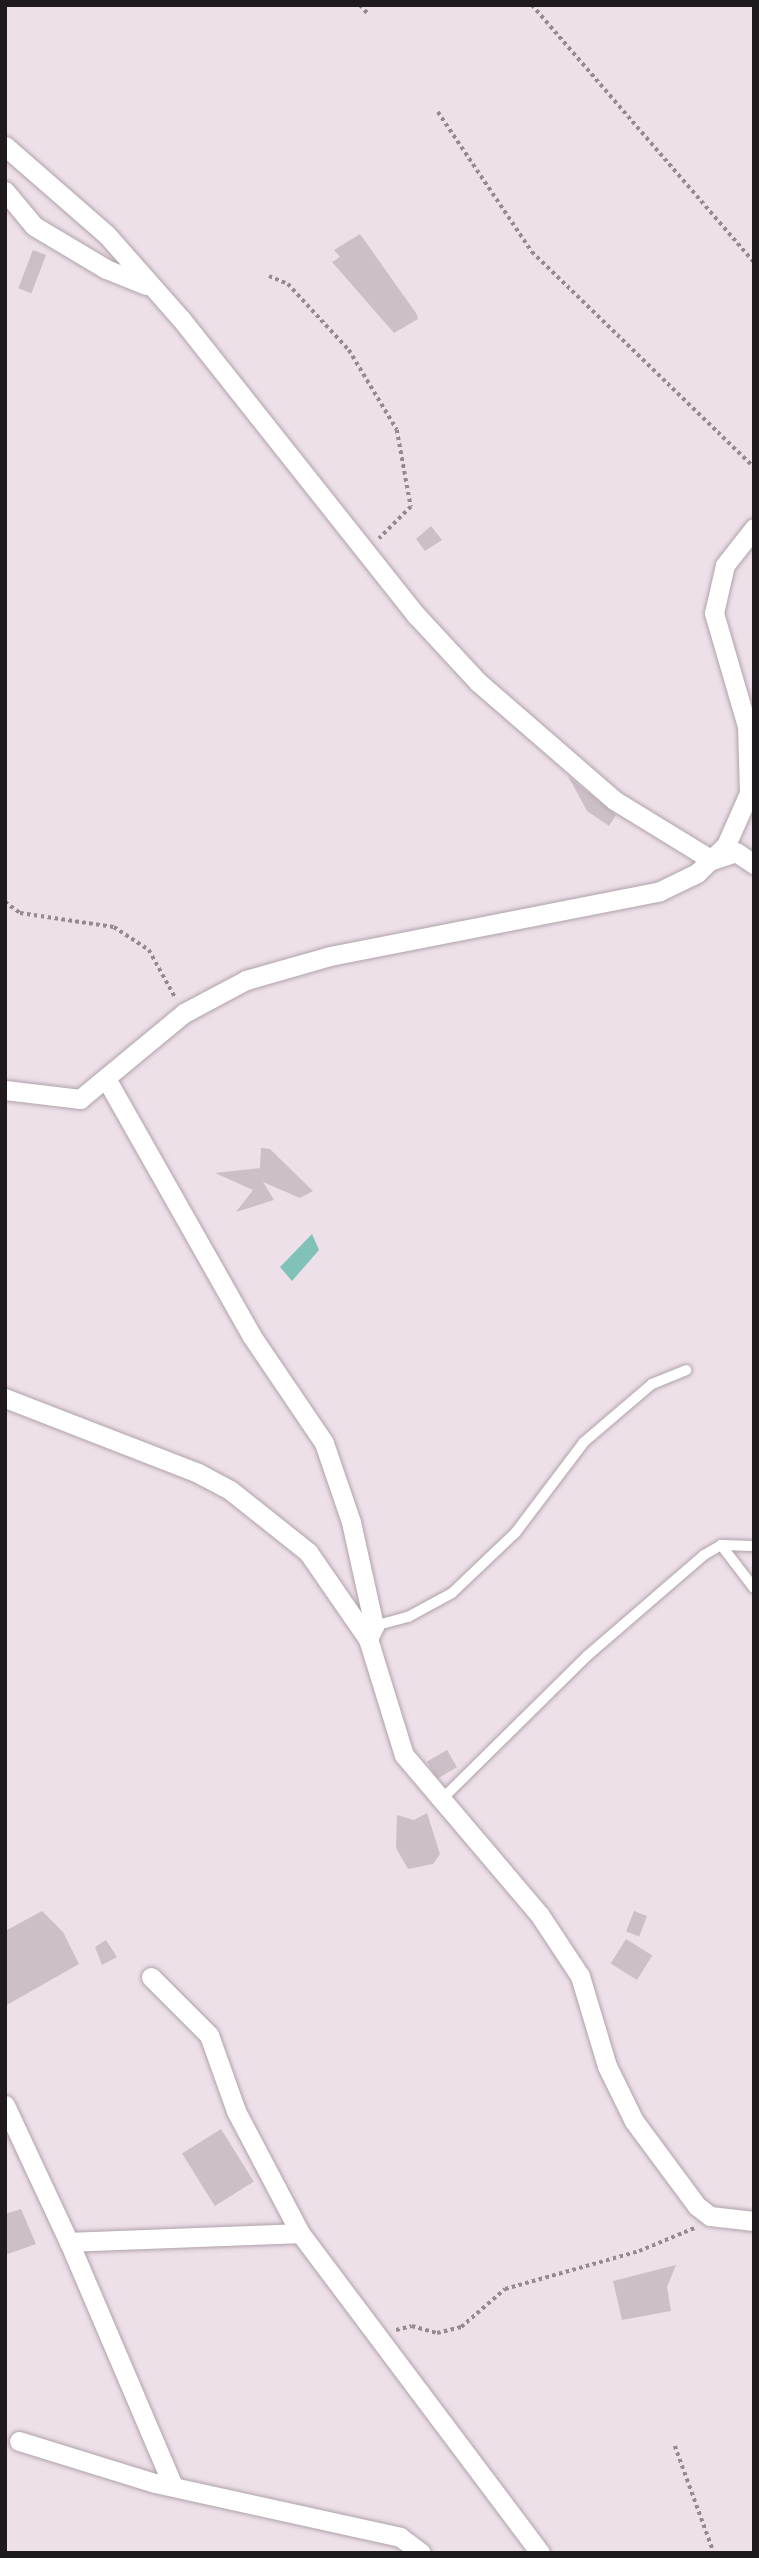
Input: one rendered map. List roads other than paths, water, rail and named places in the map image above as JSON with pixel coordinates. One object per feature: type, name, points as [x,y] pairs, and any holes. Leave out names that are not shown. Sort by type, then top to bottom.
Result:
[{"type":"street","points":[[5,146],[107,235],[369,551],[446,650],[536,737],[614,800],[712,860]]},
{"type":"street","points":[[5,191],[34,226],[106,270],[150,286]]},
{"type":"street","points":[[712,860],[738,827],[752,772],[747,726],[719,638],[717,590],[725,565],[754,528]]},
{"type":"street","points":[[5,1090],[62,1100],[80,1099],[108,1082],[184,1013],[246,980],[330,956],[660,891],[712,860],[736,852],[754,864]]},
{"type":"street","points":[[108,1082],[251,1335],[324,1443],[351,1522],[371,1632],[404,1755],[560,1943],[580,1976],[620,2097],[684,2191],[710,2216],[754,2221]]},
{"type":"street","points":[[5,1398],[136,1445],[230,1490],[308,1552],[371,1632]]},
{"type":"street","points":[[150,1977],[209,2035],[236,2111],[300,2233],[540,2553]]},
{"type":"street","points":[[5,2105],[69,2242],[173,2486]]},
{"type":"street","points":[[69,2242],[300,2233]]},
{"type":"street","points":[[19,2441],[173,2486],[400,2537],[421,2553]]},
{"type":"lane","points":[[371,1632],[408,1617],[452,1593],[516,1532],[584,1442],[652,1384],[685,1370]]},
{"type":"lane","points":[[721,1545],[754,1588]]},
{"type":"lane","points":[[442,1799],[587,1656],[721,1545],[754,1546]]}]
